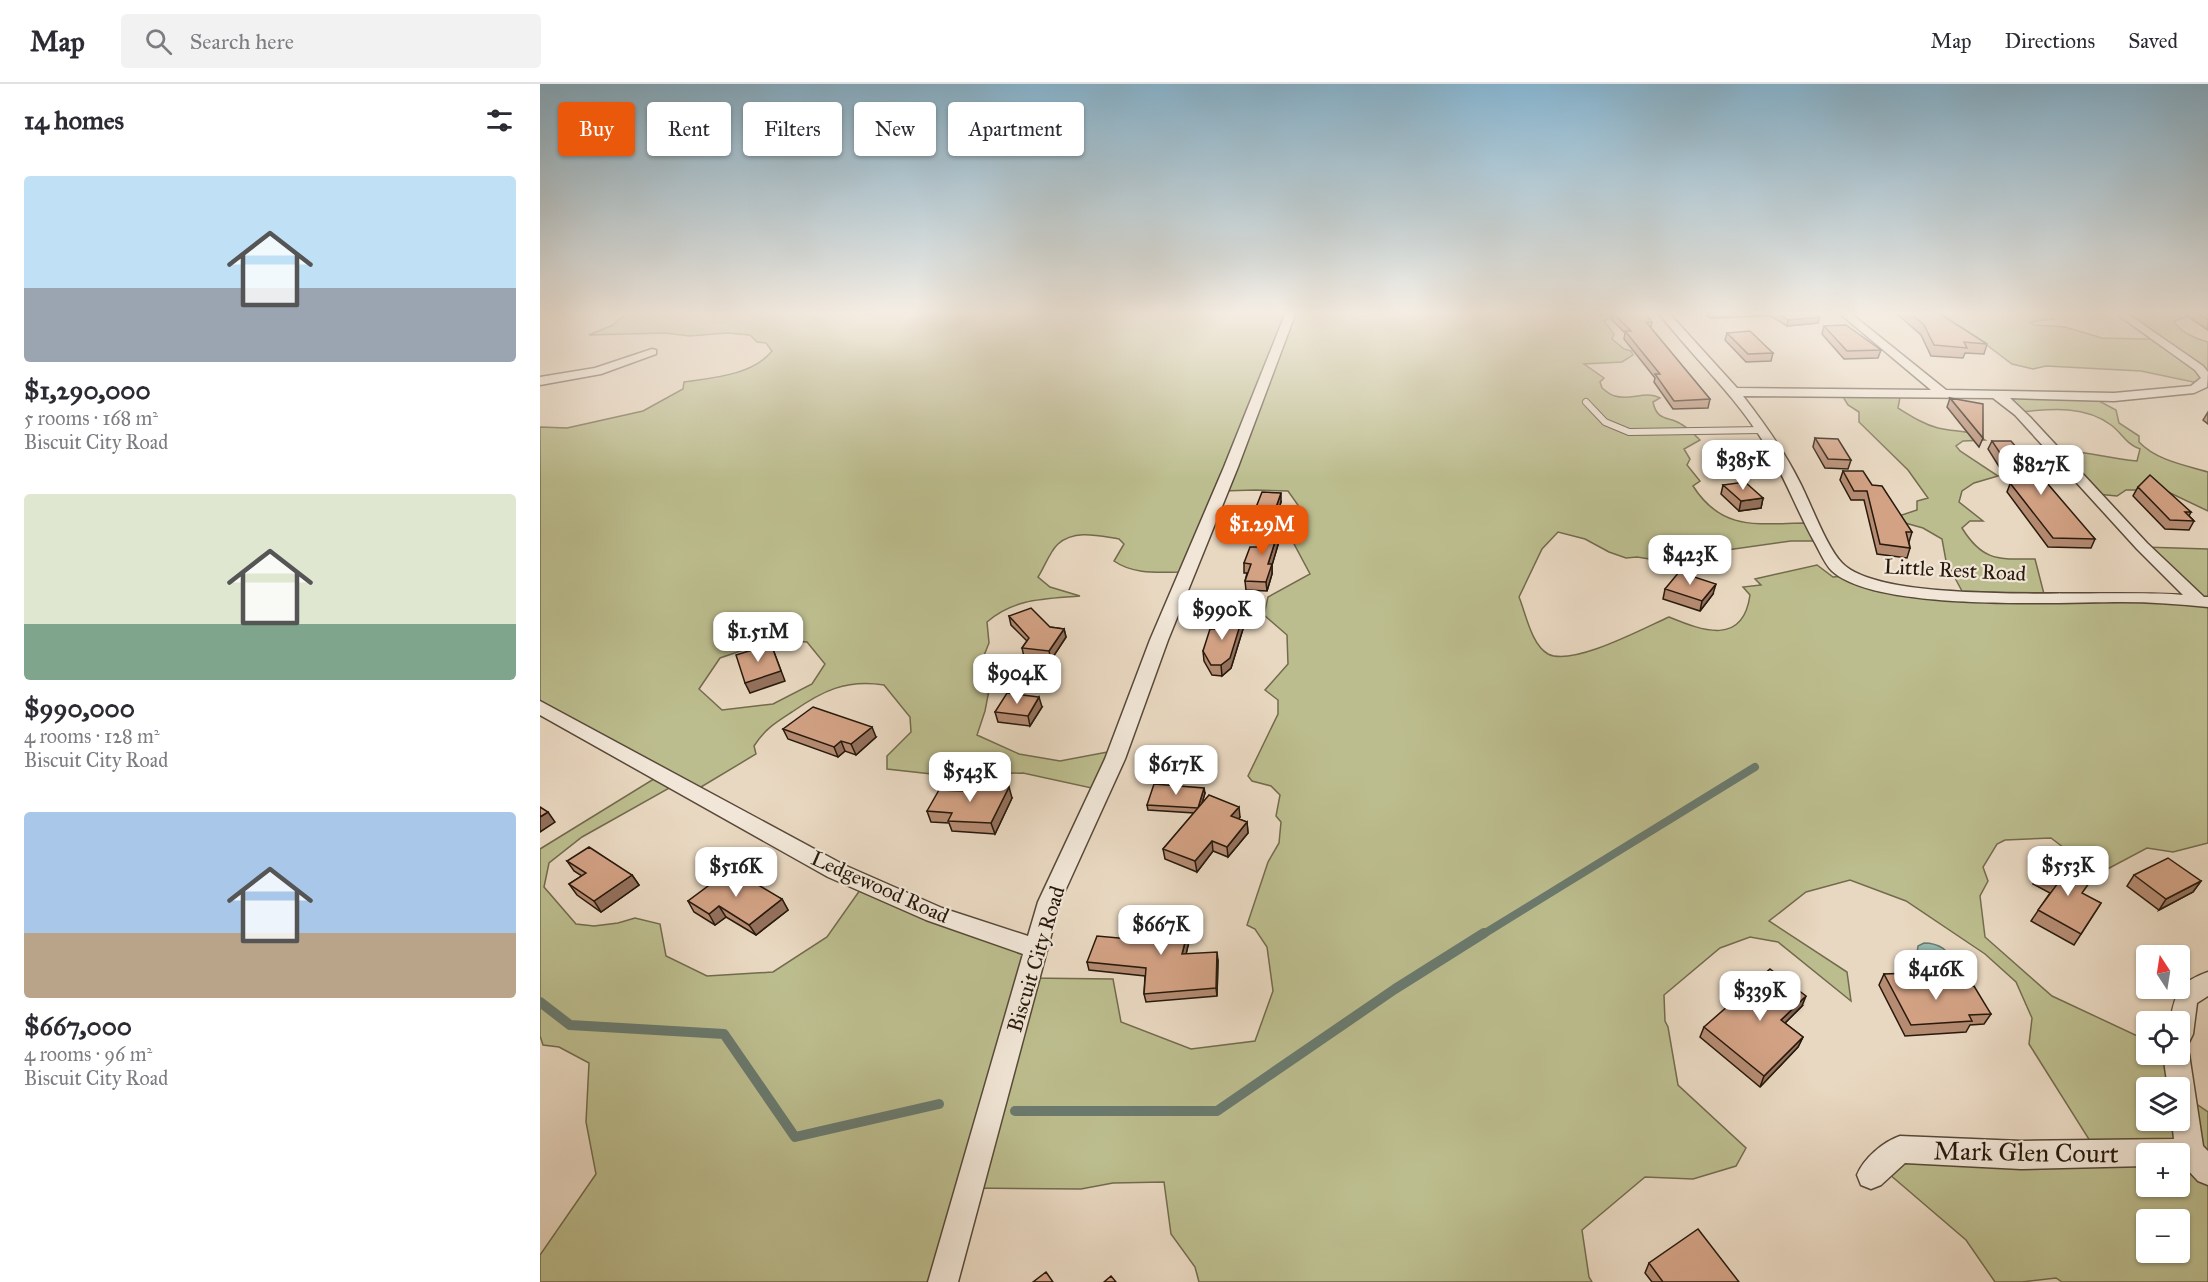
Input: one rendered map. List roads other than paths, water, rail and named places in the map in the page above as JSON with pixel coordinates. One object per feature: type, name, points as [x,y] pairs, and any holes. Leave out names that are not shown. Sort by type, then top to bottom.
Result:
[{"type":"street","points":[[540,381],[572,378],[611,368]]},
{"type":"street","name":"Biscuit City Road","points":[[943,1282],[1050,902],[1115,759],[1159,640],[1269,368]]},
{"type":"street","name":"Little Rest Road","points":[[1713,368],[1762,429],[1781,458],[1837,567],[1852,579],[1874,587],[1906,593],[2204,601]]},
{"type":"street","points":[[1911,368],[1941,392]]},
{"type":"street","points":[[1734,392],[1941,392],[2114,397],[2194,389],[2203,384],[2207,378],[2199,368]]},
{"type":"street","points":[[1996,394],[2014,407],[2105,503],[2165,572],[2204,601]]},
{"type":"street","name":"Ledgewood Road","points":[[540,707],[836,871],[934,914],[1037,949]]},
{"type":"street","points":[[2184,1011],[2186,998],[2208,982]]},
{"type":"street","points":[[2178,1065],[2199,1162]]},
{"type":"street","name":"Mark Glen Court","points":[[1871,1175],[1900,1149],[2199,1162]]},
{"type":"lane","points":[[1586,402],[1605,422],[1629,432],[1762,429]]},
{"type":"water","points":[[1924,943],[1934,944],[1947,951],[1950,965],[1937,969],[1921,960],[1917,953],[1918,946]]},
{"type":"waterway","points":[[1482,935],[1755,767]]},
{"type":"waterway","points":[[1015,1111],[1217,1111],[1395,989],[1484,933]]},
{"type":"waterway","points":[[540,1002],[570,1025],[724,1034],[795,1137],[939,1104]]}]
